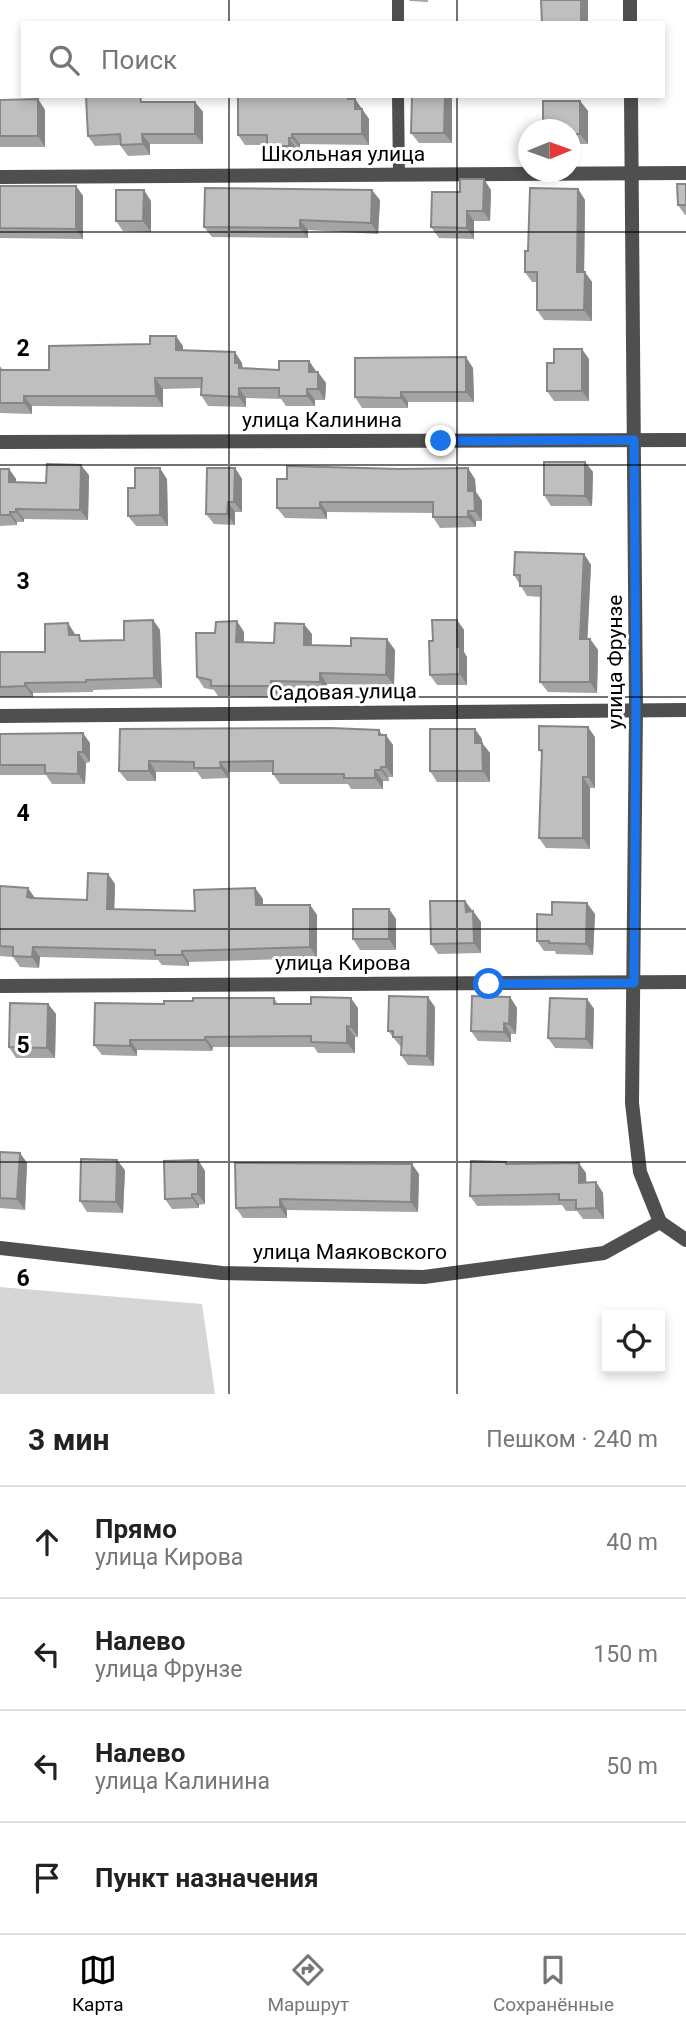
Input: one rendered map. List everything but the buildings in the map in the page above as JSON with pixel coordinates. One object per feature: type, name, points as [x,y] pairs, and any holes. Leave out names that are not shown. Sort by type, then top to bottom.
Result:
[{"type":"street","points":[[630,0],[630,21]]},
{"type":"street","name":"улица Фрунзе","points":[[631,98],[636,710],[632,1103],[640,1172],[660,1222]]},
{"type":"street","name":"Школьная улица","points":[[0,177],[686,173]]},
{"type":"street","name":"улица Калинина","points":[[0,442],[686,440]]},
{"type":"street","name":"Садовая улица","points":[[0,716],[686,710]]},
{"type":"street","name":"улица Кирова","points":[[0,986],[686,982]]},
{"type":"street","points":[[660,1222],[686,1240]]},
{"type":"street","name":"улица Маяковского","points":[[0,1248],[222,1273],[424,1277],[604,1254],[660,1222]]},
{"type":"lane","points":[[398,0],[398,21]]},
{"type":"lane","points":[[398,98],[399,175]]},
{"type":"shaded area","points":[[0,1287],[202,1304],[215,1394],[0,1394]]},
{"type":"route","points":[[441,441],[634,440],[634,983],[489,984]]}]
